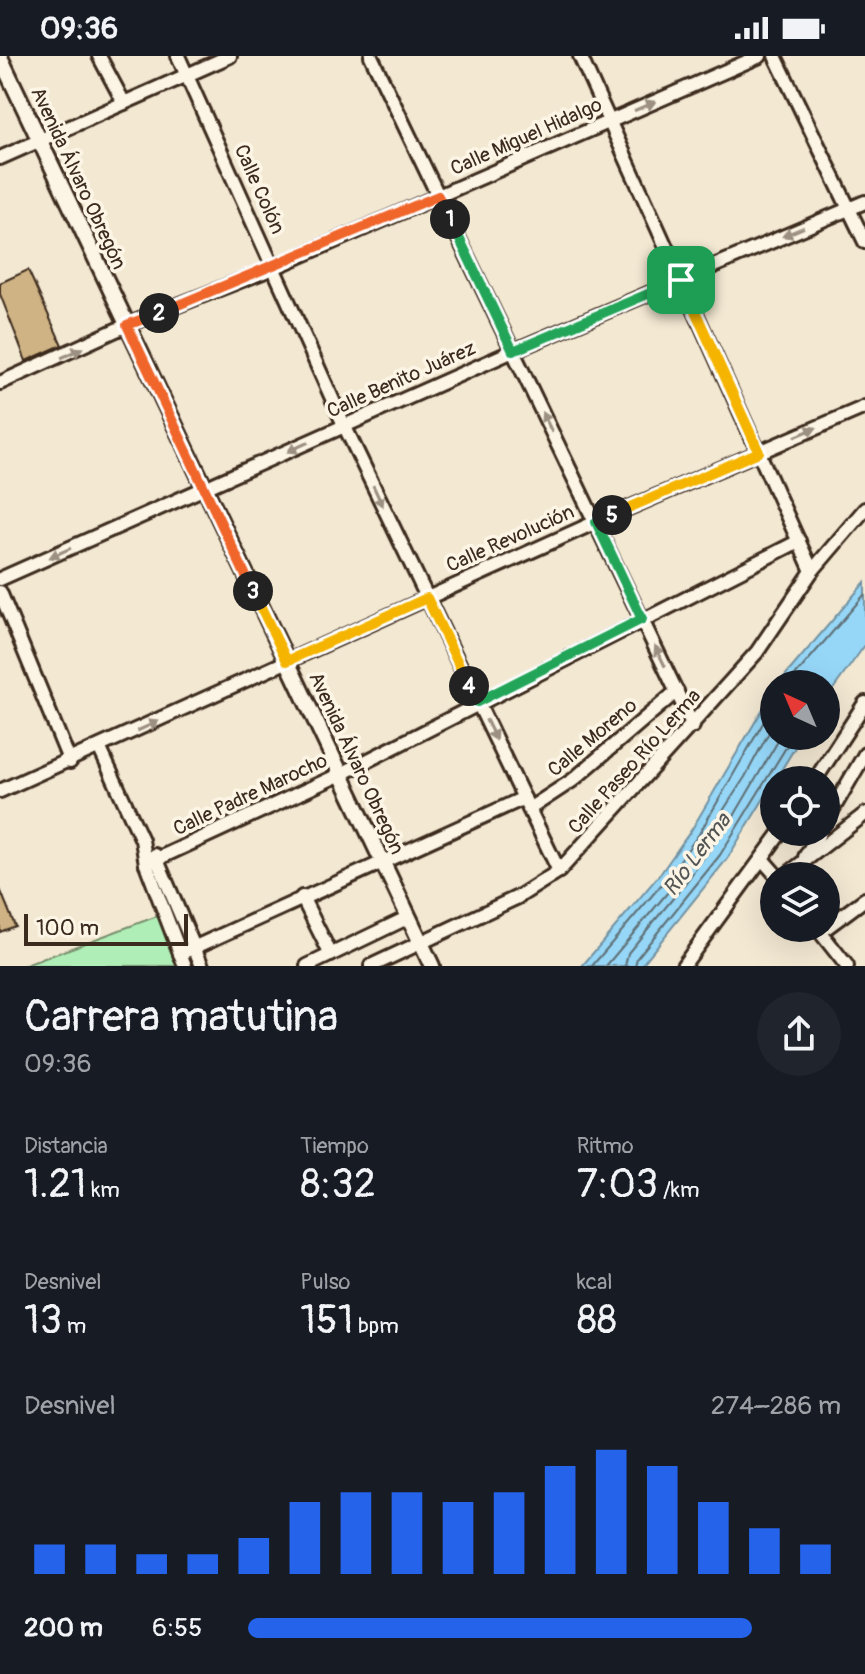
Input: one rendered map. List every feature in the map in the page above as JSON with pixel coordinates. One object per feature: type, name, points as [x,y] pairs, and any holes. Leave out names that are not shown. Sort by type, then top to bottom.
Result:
[{"type":"main road","name":"Avenida Álvaro Obregón","points":[[0,57],[432,966]]},
{"type":"street","points":[[99,56],[124,103]]},
{"type":"street","name":"Calle Colón","points":[[178,56],[344,425],[559,871]]},
{"type":"street","points":[[0,158],[230,56]]},
{"type":"street","points":[[371,56],[693,726]]},
{"type":"street","points":[[580,56],[812,571]]},
{"type":"street","name":"Calle Miguel Hidalgo","points":[[0,383],[127,325],[273,268],[760,56]]},
{"type":"street","points":[[775,56],[865,242]]},
{"type":"street","name":"Calle Benito Juárez","points":[[0,579],[513,351],[865,202]]},
{"type":"street","name":"Calle Revolución","points":[[1,787],[100,749],[596,522],[865,407]]},
{"type":"street","name":"Calle Paseo Río Lerma","points":[[371,966],[526,894],[559,871],[757,652],[812,571],[865,509]]},
{"type":"street","name":"Calle Padre Marocho","points":[[146,864],[341,774],[477,702],[799,541]]},
{"type":"street","points":[[0,592],[70,762]]},
{"type":"street","name":"Calle Moreno","points":[[182,960],[194,947],[381,860],[527,804],[573,780],[677,691]]},
{"type":"street","points":[[824,766],[865,703]]},
{"type":"street","points":[[100,749],[142,840],[146,864],[182,960]]},
{"type":"street","points":[[840,797],[865,754]]},
{"type":"street","points":[[803,862],[865,814]]},
{"type":"street","points":[[142,840],[159,858],[202,966]]},
{"type":"street","points":[[683,966],[772,846]]},
{"type":"street","points":[[302,897],[331,955]]},
{"type":"street","points":[[840,916],[865,899]]},
{"type":"street","points":[[307,966],[409,917]]},
{"type":"street","points":[[831,942],[847,966]]},
{"type":"green space","points":[[160,915],[178,966],[23,966]]},
{"type":"water","points":[[865,582],[865,645],[840,680],[840,670],[790,670]]},
{"type":"water","name":"Río Lerma","points":[[760,714],[760,750],[793,750],[784,766],[760,766],[760,805],[727,859],[641,966],[582,966],[661,873],[692,829]]},
{"type":"building","points":[[28,270],[62,345],[26,361],[0,294],[0,283]]},
{"type":"building","points":[[0,889],[15,926],[0,932]]},
{"type":"route","points":[[438,196],[513,351],[681,280],[759,452],[596,522],[642,619],[477,702],[427,598],[287,661],[127,325],[273,268],[438,196]]}]
